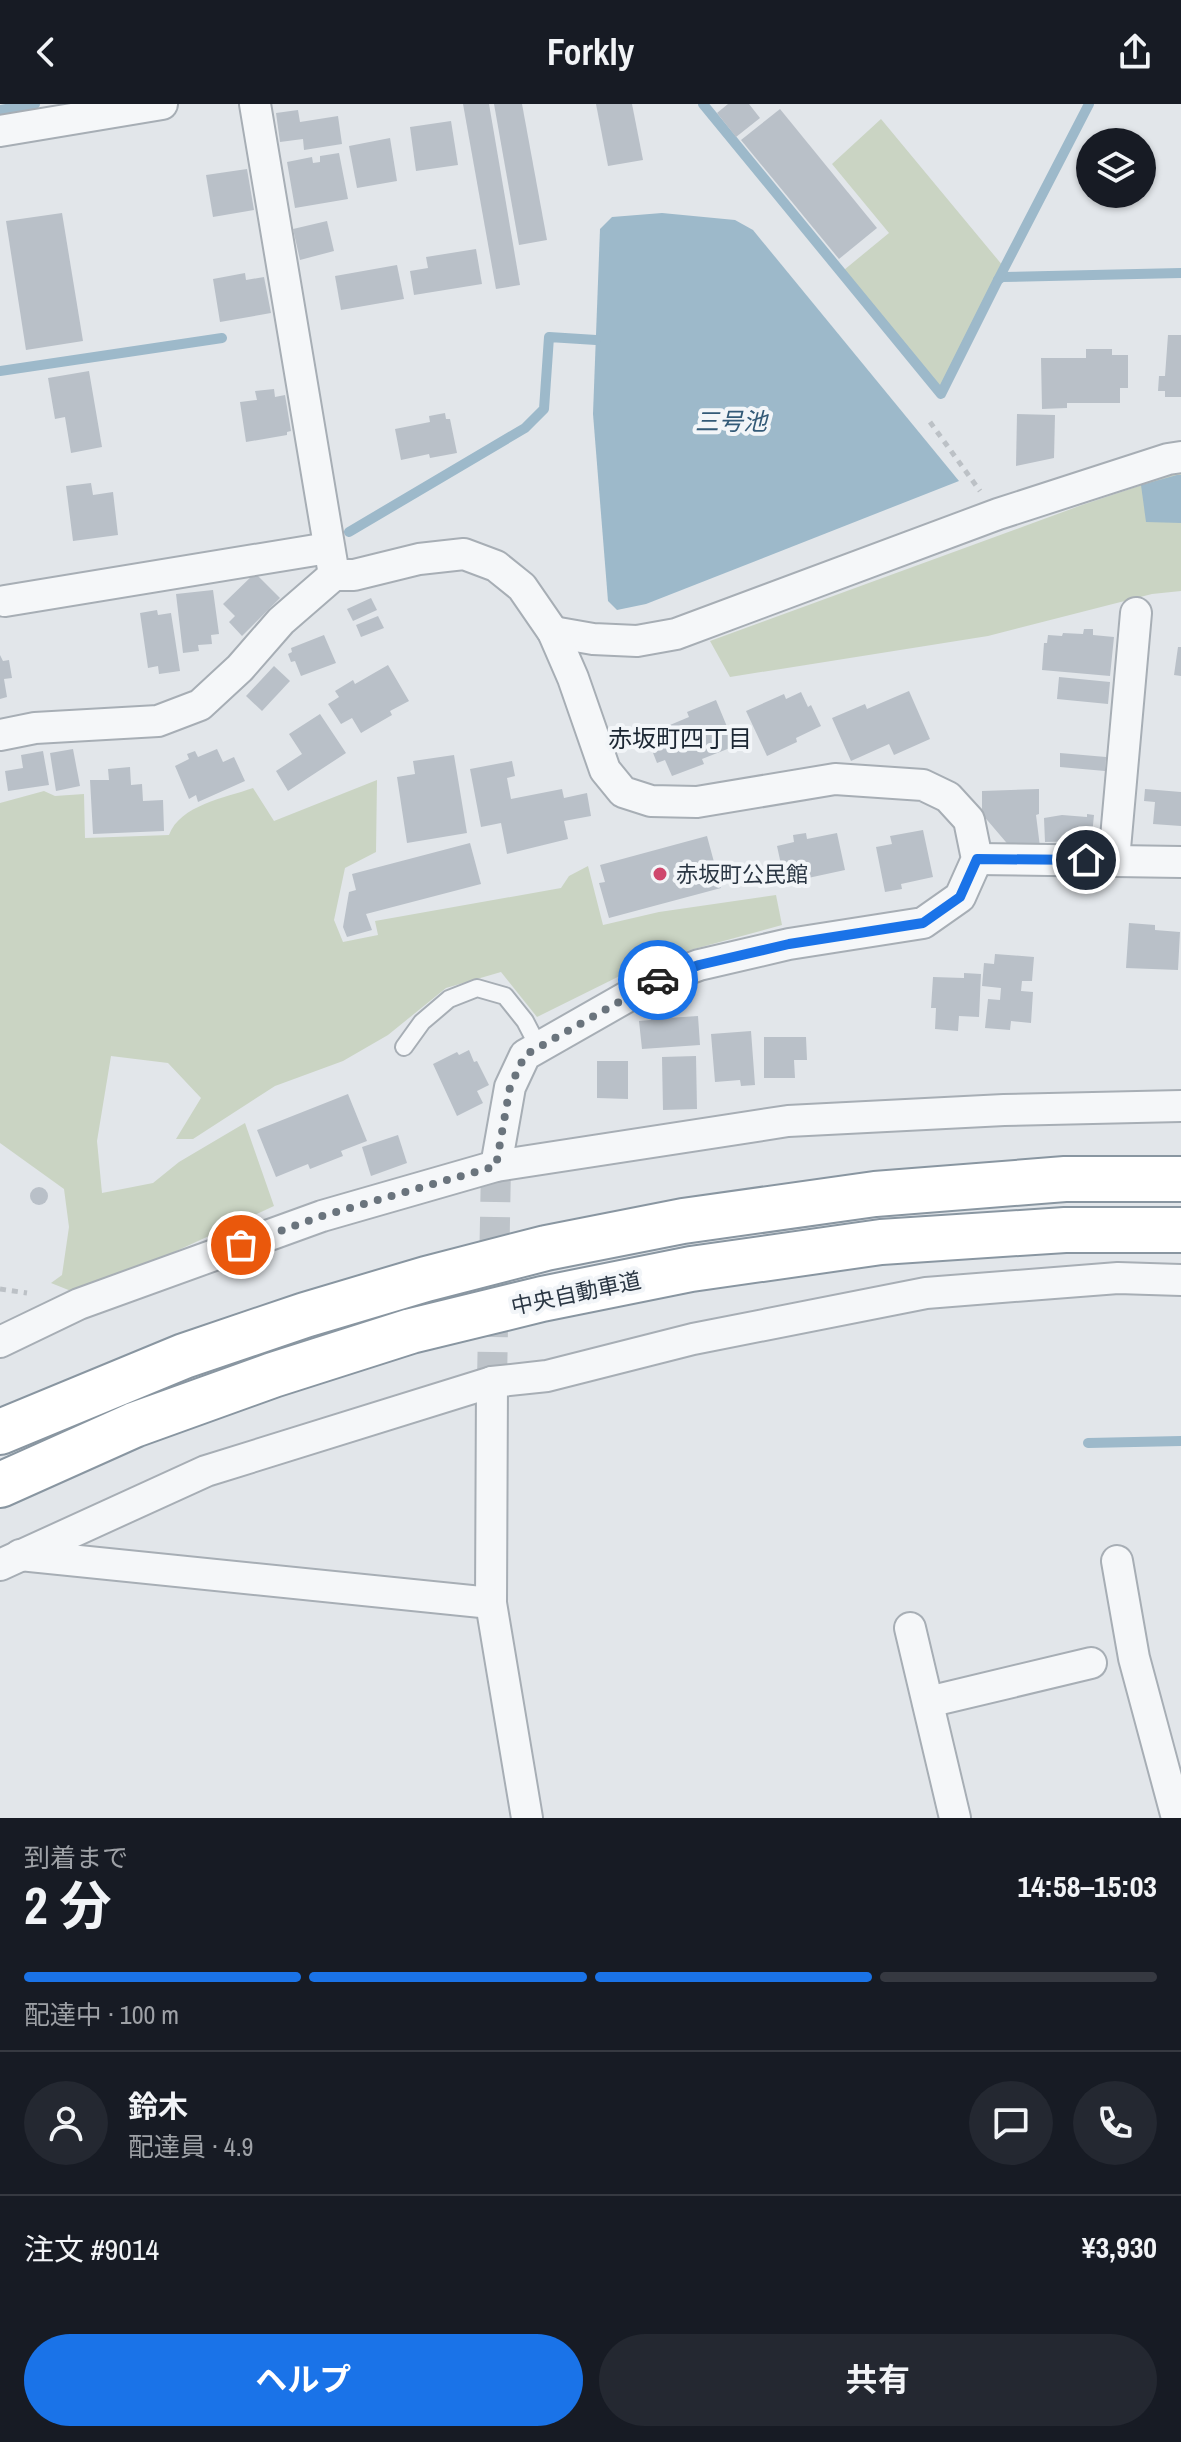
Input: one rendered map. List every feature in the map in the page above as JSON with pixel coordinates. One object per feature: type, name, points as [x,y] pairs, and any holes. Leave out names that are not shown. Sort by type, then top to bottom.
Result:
[{"type":"highway","points":[[0,1432],[184,1356],[305,1315],[546,1248],[683,1221],[875,1194],[1065,1179],[1181,1179]]},
{"type":"highway","name":"中央自動車道","points":[[0,1485],[134,1425],[273,1375],[411,1331],[542,1299],[691,1269],[881,1242],[1065,1230],[1181,1230]]},
{"type":"street","points":[[0,131],[162,104]]},
{"type":"street","points":[[0,735],[35,728],[158,721],[200,705],[240,668],[331,561],[255,104]]},
{"type":"street","points":[[553,632],[593,639],[637,641],[676,634],[998,514],[1181,457]]},
{"type":"street","points":[[5,601],[331,561],[354,575],[419,559],[464,554],[496,566],[522,587],[553,632],[573,678],[605,770],[623,792],[651,801],[697,802],[835,779],[923,785],[948,797],[969,820],[977,859],[960,897],[923,923],[789,944],[699,965],[653,982],[525,1055],[510,1087],[496,1166]]},
{"type":"street","points":[[1114,860],[1136,613]]},
{"type":"street","points":[[977,859],[1181,862]]},
{"type":"street","points":[[0,1342],[79,1304],[322,1216],[496,1166],[788,1121],[1004,1110],[1181,1106]]},
{"type":"street","points":[[10,1560],[206,1471],[492,1382],[547,1376],[693,1339],[926,1293],[1118,1278],[1181,1280]]},
{"type":"street","points":[[492,1382],[491,1603],[527,1818]]},
{"type":"street","points":[[10,1560],[491,1603]]},
{"type":"street","points":[[1117,1561],[1134,1658],[1177,1818]]},
{"type":"street","points":[[910,1628],[955,1818]]},
{"type":"street","points":[[928,1702],[1091,1663]]},
{"type":"lane","points":[[404,1047],[422,1022],[449,999],[477,988],[505,996],[525,1021],[539,1048]]},
{"type":"path","points":[[930,422],[998,514]]},
{"type":"green space","points":[[881,119],[1003,266],[940,386],[844,270],[889,233],[832,164]]},
{"type":"green space","points":[[1181,472],[1181,591],[1152,594],[988,636],[730,677],[710,641],[1082,505]]},
{"type":"green space","points":[[377,780],[376,852],[345,868],[334,920],[343,942],[378,935],[375,921],[561,888],[569,876],[588,866],[603,925],[659,912],[776,895],[782,925],[650,961],[537,1017],[501,972],[446,988],[388,1035],[343,1061],[275,1086],[193,1139],[176,1139],[201,1098],[168,1063],[111,1056],[97,1141],[102,1193],[153,1183],[179,1162],[245,1123],[274,1206],[81,1295],[51,1283],[62,1275],[69,1227],[64,1189],[0,1143],[0,803],[44,791],[55,796],[84,794],[85,838],[169,835],[183,816],[193,810],[253,788],[274,821]]},
{"type":"water","name":"三号池","points":[[662,213],[735,220],[753,230],[959,481],[646,604],[617,610],[608,601],[593,414],[600,229],[612,217]]},
{"type":"water","points":[[1181,475],[1181,523],[1146,522],[1141,485]]},
{"type":"building","points":[[463,104],[489,104],[520,285],[496,289]]},
{"type":"building","points":[[494,104],[522,104],[547,240],[519,245]]},
{"type":"building","points":[[596,104],[632,104],[643,160],[608,166]]},
{"type":"building","points":[[728,104],[749,104],[760,118],[736,137],[717,113]]},
{"type":"building","points":[[780,109],[877,228],[839,259],[741,140]]},
{"type":"building","points":[[298,110],[300,122],[338,116],[342,144],[304,150],[303,139],[280,142],[276,113]]},
{"type":"building","points":[[451,121],[458,165],[416,171],[410,127]]},
{"type":"building","points":[[390,138],[397,181],[357,188],[349,146]]},
{"type":"building","points":[[339,153],[348,199],[295,208],[287,162],[312,157],[313,163],[320,162],[320,156]]},
{"type":"building","points":[[247,169],[254,210],[213,217],[206,175]]},
{"type":"building","points":[[62,213],[83,341],[26,350],[6,221]]},
{"type":"building","points":[[327,221],[334,251],[300,260],[293,229]]},
{"type":"building","points":[[476,249],[482,284],[414,295],[410,271],[428,268],[426,257]]},
{"type":"building","points":[[397,265],[404,299],[341,310],[335,276]]},
{"type":"building","points":[[245,273],[246,280],[264,277],[271,313],[220,322],[213,279]]},
{"type":"building","points":[[1168,335],[1181,335],[1181,397],[1165,397],[1165,391],[1158,391],[1159,376],[1165,376]]},
{"type":"building","points":[[1086,349],[1112,349],[1112,355],[1128,355],[1128,388],[1120,388],[1120,403],[1067,403],[1067,408],[1042,409],[1041,358],[1086,358]]},
{"type":"building","points":[[89,371],[102,447],[71,453],[65,417],[55,419],[48,378]]},
{"type":"building","points":[[274,389],[275,397],[285,395],[291,431],[287,435],[246,442],[240,402],[257,400],[255,391]]},
{"type":"building","points":[[445,413],[446,419],[450,419],[457,453],[430,458],[429,454],[401,460],[395,429],[430,422],[429,416]]},
{"type":"building","points":[[1017,414],[1055,415],[1054,458],[1016,466]]},
{"type":"building","points":[[91,483],[93,495],[113,492],[118,535],[73,541],[66,486]]},
{"type":"building","points":[[255,573],[280,598],[242,636],[229,622],[235,616],[223,604]]},
{"type":"building","points":[[213,590],[219,634],[211,635],[212,644],[198,645],[199,651],[183,653],[176,594]]},
{"type":"building","points":[[371,598],[377,610],[353,621],[347,609]]},
{"type":"building","points":[[157,610],[158,615],[171,613],[180,671],[159,674],[158,666],[148,668],[140,613]]},
{"type":"building","points":[[378,616],[384,628],[361,637],[356,625]]},
{"type":"building","points":[[1084,629],[1093,629],[1093,635],[1114,637],[1110,676],[1042,670],[1044,643],[1047,643],[1048,635],[1083,634]]},
{"type":"building","points":[[324,635],[336,663],[301,676],[295,661],[291,662],[288,654],[292,652],[291,648]]},
{"type":"building","points":[[1178,647],[1181,647],[1181,676],[1174,675]]},
{"type":"building","points":[[0,655],[3,661],[9,660],[12,678],[4,679],[7,697],[0,699]]},
{"type":"building","points":[[388,665],[409,701],[361,733],[352,718],[341,724],[328,704],[339,697],[335,691],[353,680],[355,684]]},
{"type":"building","points":[[274,666],[290,681],[262,711],[246,696]]},
{"type":"building","points":[[1059,677],[1110,682],[1108,704],[1057,699]]},
{"type":"building","points":[[909,691],[930,739],[894,755],[889,744],[851,761],[832,718],[865,704],[867,709]]},
{"type":"building","points":[[801,692],[821,726],[767,756],[746,711],[784,694],[786,699]]},
{"type":"building","points":[[716,700],[735,746],[702,759],[704,764],[672,776],[665,760],[657,763],[646,735],[689,717],[687,712]]},
{"type":"building","points":[[320,714],[346,753],[288,791],[276,771],[302,754],[289,734]]},
{"type":"building","points":[[73,749],[80,786],[56,791],[50,753]]},
{"type":"building","points":[[217,749],[223,762],[234,757],[245,781],[198,802],[196,795],[189,799],[175,766],[189,759],[187,754],[195,751],[198,757]]},
{"type":"building","points":[[43,751],[49,785],[8,791],[5,771],[23,768],[21,755]]},
{"type":"building","points":[[1060,753],[1106,757],[1105,771],[1060,767]]},
{"type":"building","points":[[454,755],[467,833],[407,843],[397,777],[415,774],[413,761]]},
{"type":"building","points":[[512,761],[515,776],[507,778],[511,799],[562,789],[564,798],[587,793],[591,816],[564,821],[568,839],[507,854],[501,823],[481,827],[470,769]]},
{"type":"building","points":[[130,767],[131,785],[142,784],[143,801],[163,800],[164,831],[93,834],[90,780],[109,780],[108,769]]},
{"type":"building","points":[[1039,789],[1039,814],[1036,815],[1040,847],[1011,848],[982,814],[982,791]]},
{"type":"building","points":[[1145,789],[1181,792],[1181,826],[1153,824],[1155,802],[1144,801]]},
{"type":"building","points":[[1087,814],[1094,815],[1092,835],[1083,841],[1045,842],[1044,818],[1062,815],[1087,817]]},
{"type":"building","points":[[923,830],[933,877],[901,884],[902,889],[885,892],[876,847],[892,844],[890,836]]},
{"type":"building","points":[[806,833],[807,839],[837,833],[845,870],[785,883],[777,846],[794,842],[793,835]]},
{"type":"building","name":"赤坂町公民館","points":[[707,836],[721,888],[609,918],[599,883],[605,882],[600,865]]},
{"type":"building","points":[[470,843],[481,884],[366,914],[372,930],[347,937],[343,927],[349,892],[356,890],[352,874]]},
{"type":"building","points":[[1129,923],[1155,925],[1155,930],[1180,932],[1178,970],[1126,968]]},
{"type":"building","points":[[995,954],[1034,957],[1032,981],[1022,981],[1021,991],[1033,992],[1031,1023],[1011,1021],[1010,1030],[985,1028],[988,999],[1000,1000],[1001,988],[982,986],[984,963],[994,964]]},
{"type":"building","points":[[964,973],[981,974],[979,1017],[959,1016],[958,1031],[935,1029],[936,1008],[931,1008],[933,977],[964,978]]},
{"type":"building","points":[[668,1014],[668,1018],[698,1016],[700,1045],[642,1049],[639,1021],[651,1020],[651,1015]]},
{"type":"building","points":[[751,1031],[755,1085],[741,1086],[740,1080],[715,1082],[711,1034]]},
{"type":"building","points":[[764,1037],[806,1037],[807,1060],[794,1060],[795,1078],[764,1078]]},
{"type":"building","points":[[469,1050],[489,1085],[477,1091],[483,1103],[457,1116],[433,1064],[457,1052],[459,1055]]},
{"type":"building","points":[[696,1056],[697,1109],[663,1110],[662,1057]]},
{"type":"building","points":[[597,1061],[628,1061],[628,1099],[597,1098]]},
{"type":"building","points":[[348,1094],[367,1141],[341,1151],[343,1156],[310,1169],[308,1164],[276,1177],[257,1130]]},
{"type":"building","points":[[398,1135],[407,1163],[371,1176],[362,1147]]},
{"type":"building","points":[[39,1187],[48,1196],[39,1205],[30,1196]]},
{"type":"waterway","points":[[0,110],[35,104]]},
{"type":"waterway","points":[[703,104],[941,394],[1002,277],[1181,273]]},
{"type":"waterway","points":[[998,280],[1089,104]]},
{"type":"waterway","points":[[349,532],[525,428],[544,409],[549,337],[596,340]]},
{"type":"waterway","points":[[0,371],[222,338]]},
{"type":"waterway","points":[[1088,1443],[1181,1441]]},
{"type":"tunnel","points":[[492,1382],[496,1166]]},
{"type":"way so far","points":[[241,1245],[322,1216],[496,1166],[510,1087],[525,1055],[658,980]]},
{"type":"place","name":"赤坂町公民館","points":[[660,874]]},
{"type":"district","name":"赤坂町四丁目","points":[[680,739]]},
{"type":"route","points":[[658,980],[699,965],[789,944],[923,923],[960,897],[977,859],[1086,860]]}]
